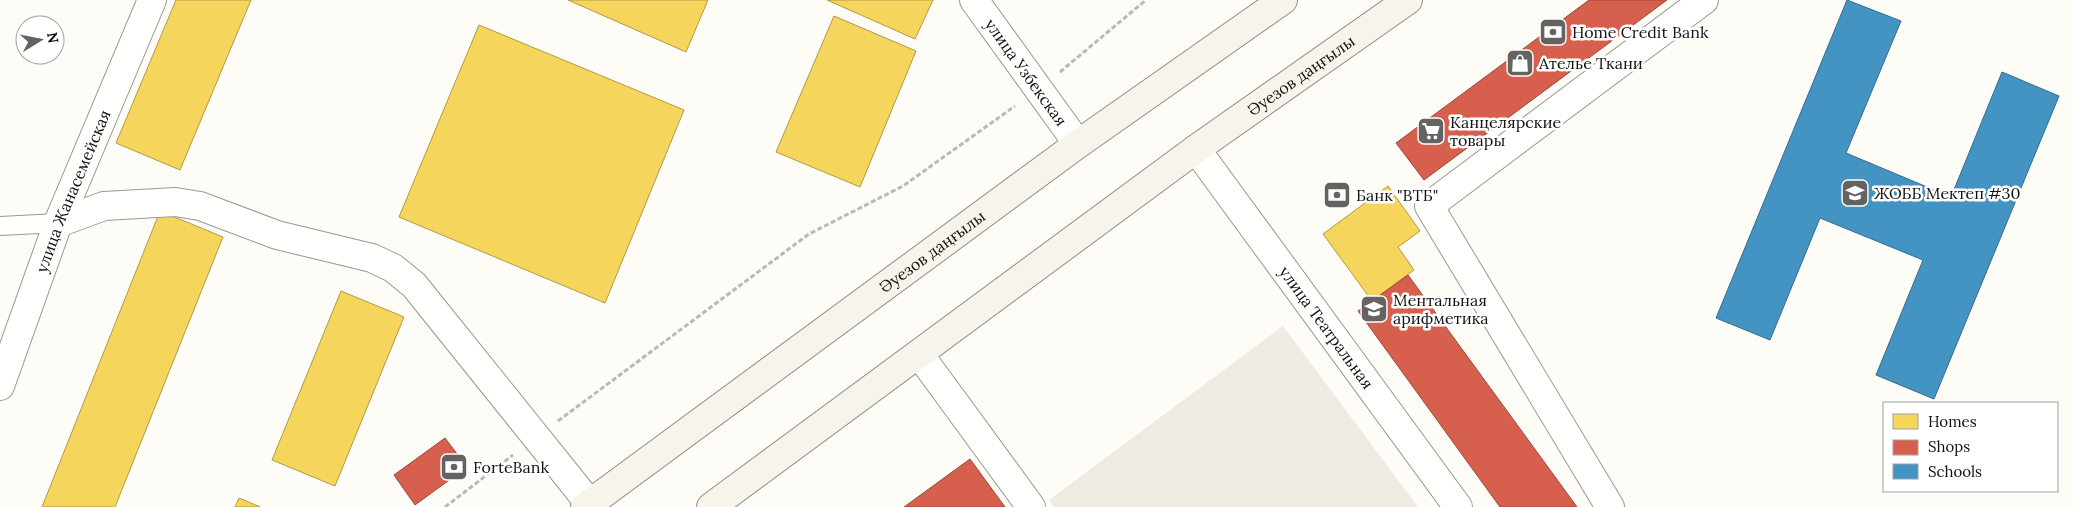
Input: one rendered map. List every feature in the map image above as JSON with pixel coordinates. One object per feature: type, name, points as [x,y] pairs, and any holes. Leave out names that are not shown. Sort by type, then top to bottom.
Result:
[{"type":"main road","name":"Әуезов даңғылы","points":[[588,505],[1078,144],[1283,0]]},
{"type":"main road","name":"Әуезов даңғылы","points":[[711,507],[1196,149],[1408,0]]},
{"type":"street","name":"улица Жанасемейская","points":[[0,386],[58,223],[152,0]]},
{"type":"street","name":"улица Узбекская","points":[[974,0],[1078,144]]},
{"type":"street","points":[[1610,507],[1429,206],[1704,0]]},
{"type":"street","name":"улица Театральная","points":[[1196,149],[1458,507]]},
{"type":"street","points":[[58,223],[104,206],[175,202],[208,209],[277,235],[372,258],[393,268],[414,285],[588,505]]},
{"type":"street","points":[[919,354],[1030,507]]},
{"type":"lane","points":[[0,226],[58,223]]},
{"type":"path","points":[[445,507],[809,234],[903,186],[1039,90],[1146,0]]},
{"type":"shaded area","points":[[1283,326],[1418,507],[1054,507],[1049,500]]},
{"type":"building: Homes","points":[[176,0],[251,0],[180,170],[116,143]]},
{"type":"building: Homes","points":[[568,0],[708,0],[686,52]]},
{"type":"building: Homes","points":[[827,0],[933,0],[915,39]]},
{"type":"building: Homes","points":[[834,16],[916,51],[860,187],[776,152]]},
{"type":"building: Homes","points":[[479,25],[684,110],[605,303],[399,217]]},
{"type":"building: Homes","points":[[1388,186],[1420,231],[1398,247],[1414,270],[1372,301],[1323,234]]},
{"type":"building: Homes","points":[[160,211],[223,237],[115,507],[42,507]]},
{"type":"building: Homes","points":[[341,291],[404,317],[335,486],[272,460]]},
{"type":"building: Homes","points":[[239,498],[260,507],[235,507]]},
{"type":"building: Shops","points":[[1589,0],[1667,0],[1424,180],[1396,143]]},
{"type":"building: Shops","points":[[1408,275],[1577,507],[1500,507],[1358,311]]},
{"type":"building: Shops","points":[[445,438],[467,467],[415,505],[394,475]]},
{"type":"building: Shops","points":[[970,459],[1005,507],[904,507]]},
{"type":"building: Schools","points":[[1847,0],[1901,21],[1846,153],[1951,197],[2002,72],[2059,96],[1934,399],[1876,375],[1923,260],[1820,218],[1770,340],[1716,318]]},
{"type":"place","name":"Home Credit Bank","points":[[1553,32]]},
{"type":"place","name":"Ателье Ткани","points":[[1520,63]]},
{"type":"place","name":"Канцелярские товары","points":[[1431,131]]},
{"type":"place","name":"ЖОББ Мектеп #30","points":[[1855,193]]},
{"type":"place","name":"Банк \"ВТБ\"","points":[[1337,195]]},
{"type":"place","name":"Ментальная арифметика","points":[[1374,309]]},
{"type":"place","name":"ForteBank","points":[[454,467]]}]
